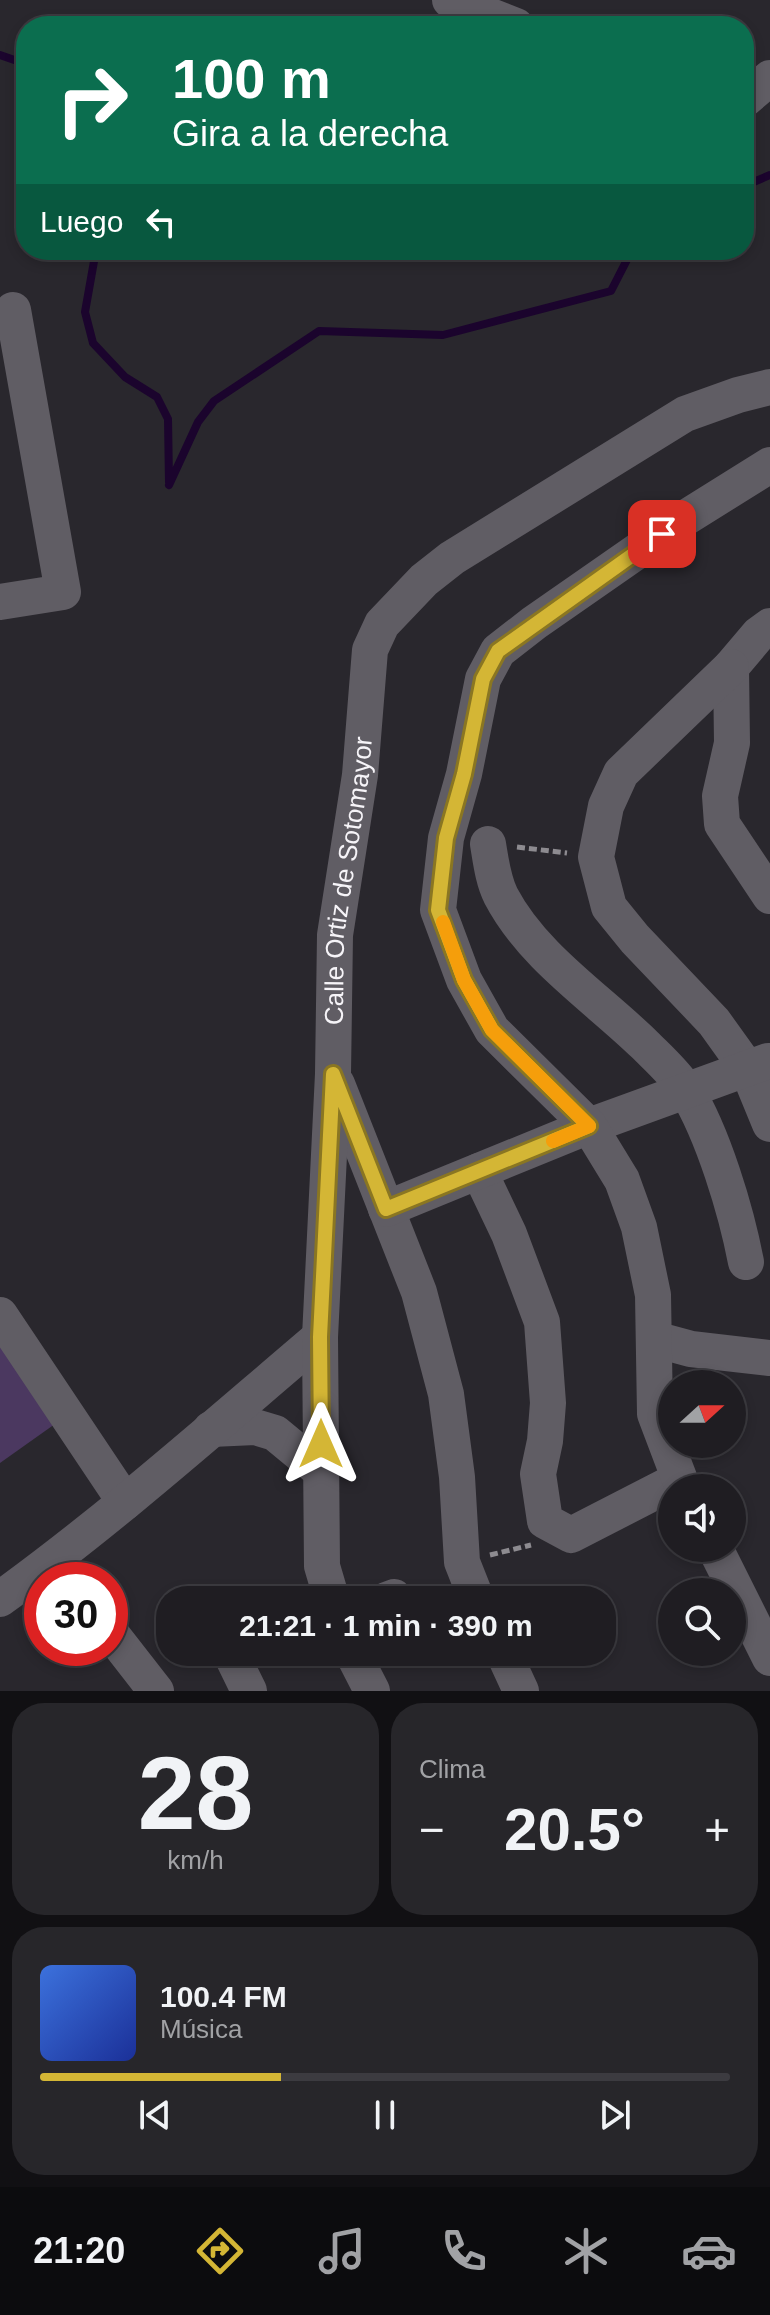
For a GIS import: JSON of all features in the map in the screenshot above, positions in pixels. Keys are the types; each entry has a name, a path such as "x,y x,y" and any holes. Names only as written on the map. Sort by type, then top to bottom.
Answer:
{"street":[{"path":"450,0 492,16"},
{"path":"754,92 770,78"},
{"path":"0,602 63,592 13,310"},
{"name":"Calle Ortiz de Sotomayor","path":"328,1586 322,1566 320,1337 333,1074 335,935 360,775 370,650 382,624 424,580 452,558 685,414 770,387"},
{"path":"676,1474 655,1414 653,1295 639,1227 622,1180 589,1126 492,1030 464,980 438,910 446,838 464,774 483,679 498,651 682,520 770,465"},
{"path":"770,626 621,773 606,806 596,857 609,907 635,939 758,1064 770,1124"},
{"path":"731,667 732,743 720,796 722,824 770,896"},
{"path":"488,844 492,872 502,897 527,933 559,967 657,1056 686,1090 711,1146 738,1223 746,1262"},
{"path":"386,1209 589,1126 758,1064"},
{"path":"333,1074 419,1292 446,1394 457,1477 462,1562 471,1586"},
{"path":"479,1171 525,1271 542,1322 548,1403 538,1474 545,1521 571,1535 658,1494"},
{"path":"0,1315 125,1502"},
{"path":"69,1562 125,1502 320,1337"},
{"path":"654,1339 691,1349 770,1358"},
{"path":"211,1429 255,1427 275,1433 321,1471"},
{"path":"722,1562 770,1658"},
{"path":"0,1599 24,1588"},
{"path":"128,1655 156,1691"},
{"path":"237,1666 249,1691"},
{"path":"359,1666 372,1691"},
{"path":"509,1666 521,1691"}],"shaded area":[{"path":"0,1330 62,1419 0,1463"}],"waterway":[{"path":"0,55 16,61"},
{"path":"754,182 770,175"},
{"path":"94,260 85,312 93,343 125,377 157,397 168,419 169,482"},
{"path":"169,485 198,422 214,401 319,331 443,335 611,291 627,260"}],"slow traffic":[{"path":"443,922 464,980 492,1030 589,1126 553,1141"}],"route":[{"path":"321,1444 320,1337 333,1074 386,1209 589,1126 492,1030 464,980 438,910 446,838 464,774 483,679 498,651 662,534"}]}
